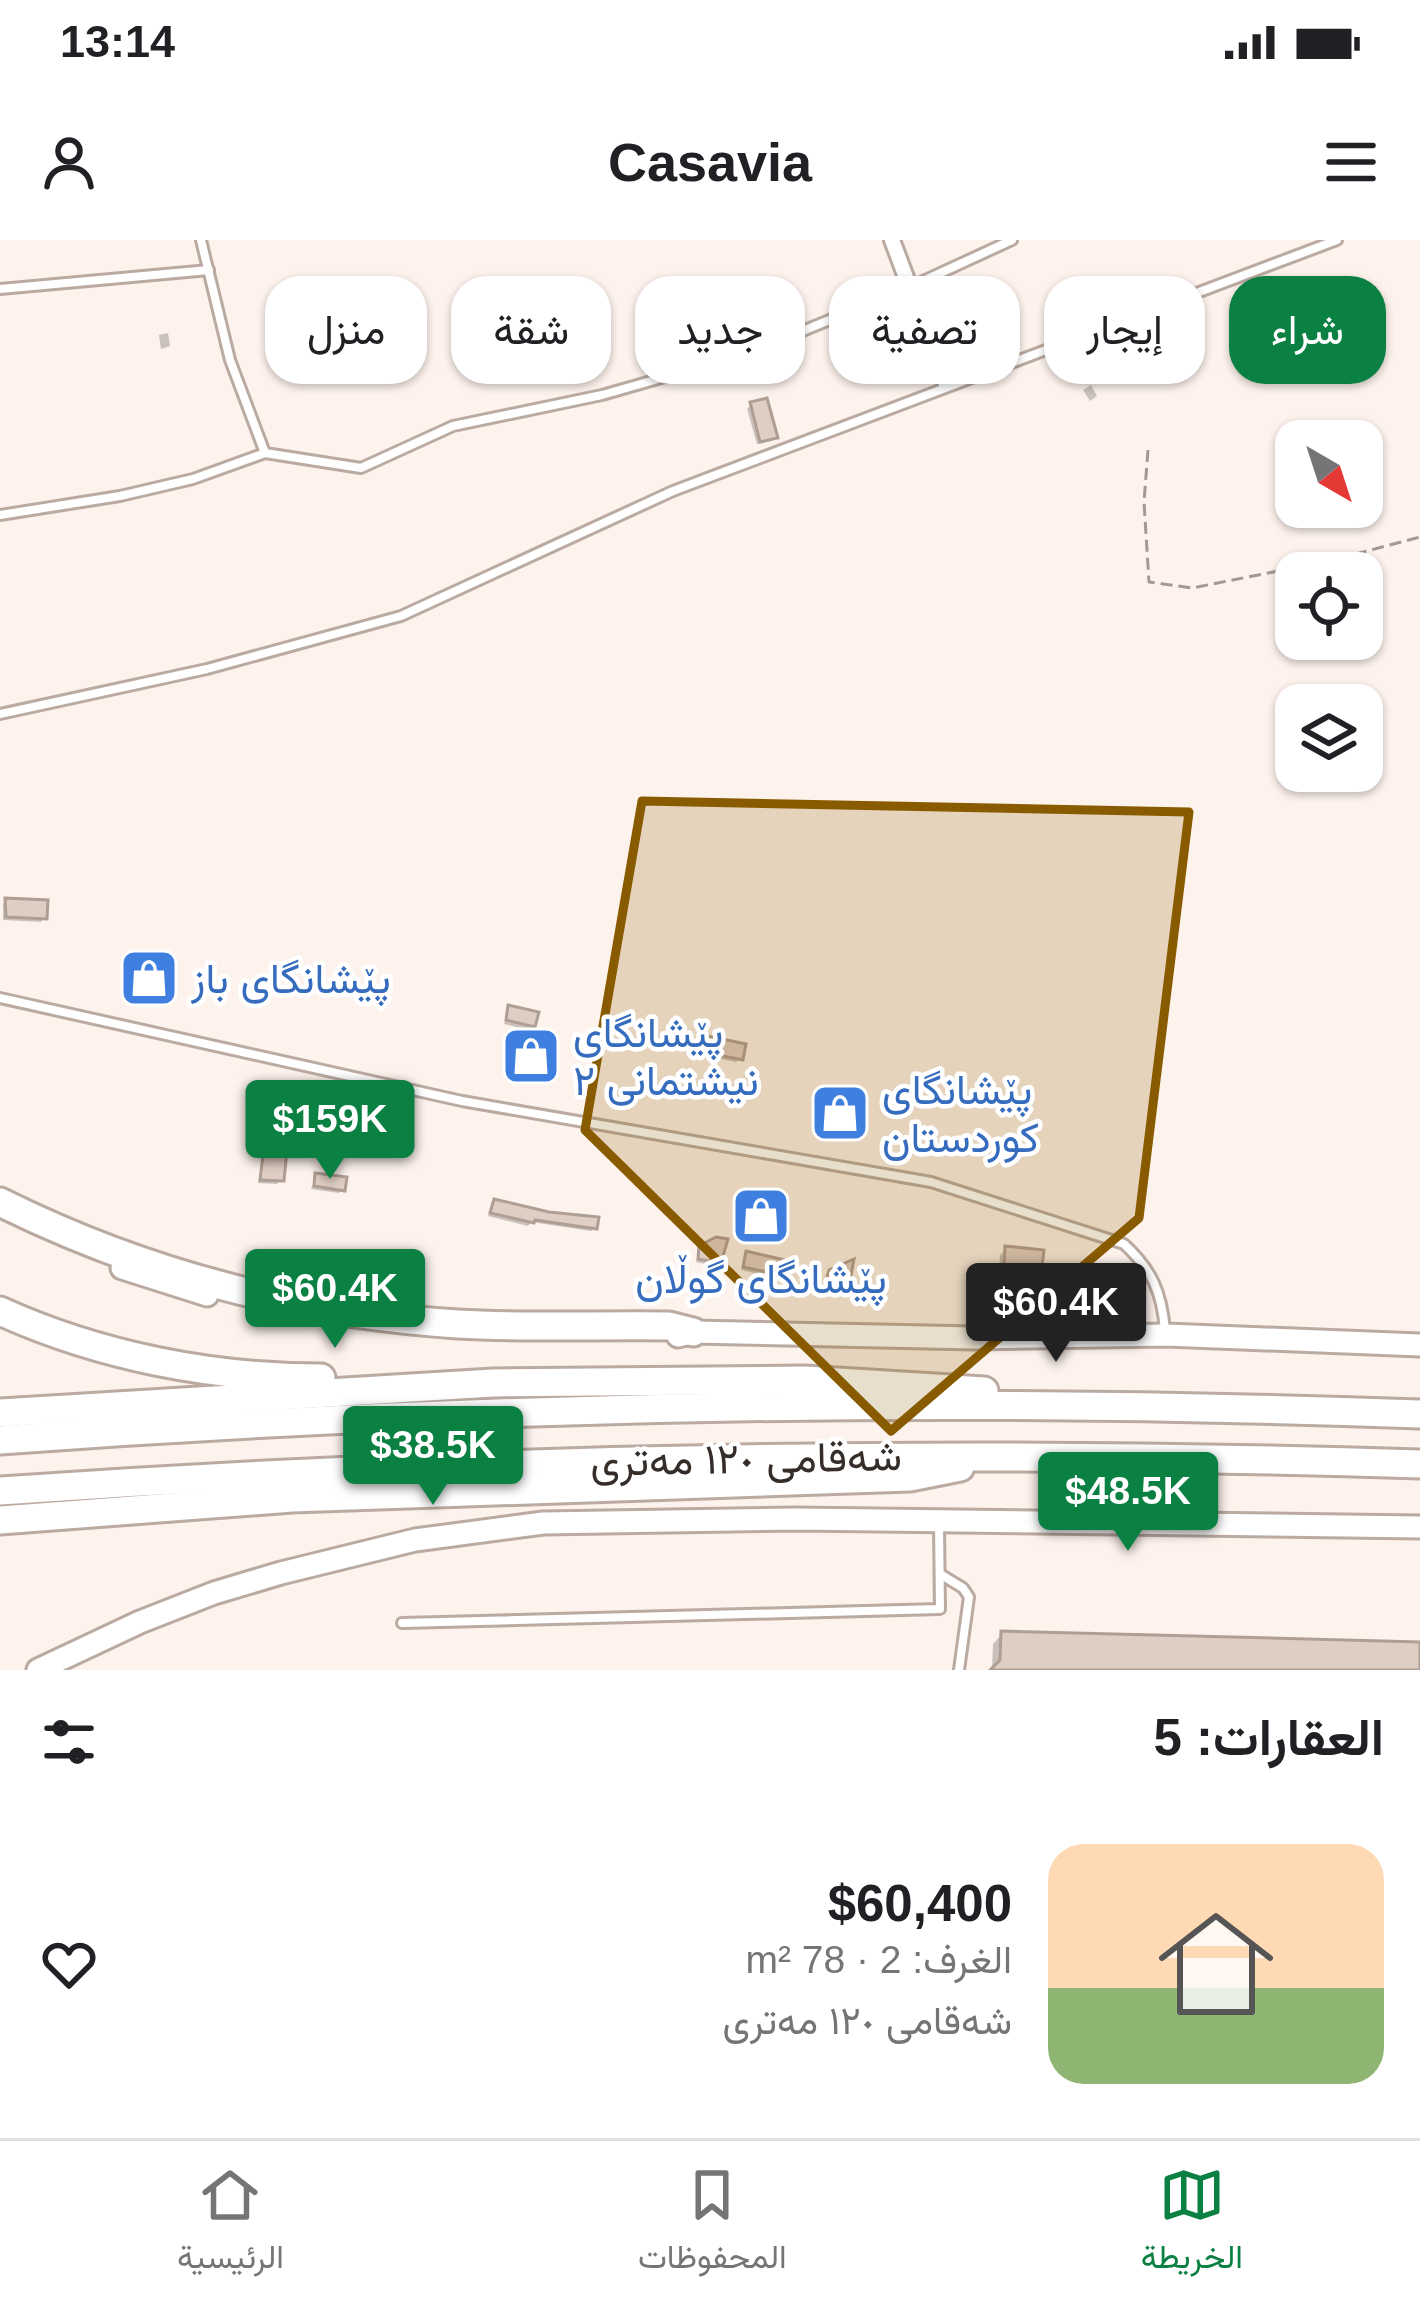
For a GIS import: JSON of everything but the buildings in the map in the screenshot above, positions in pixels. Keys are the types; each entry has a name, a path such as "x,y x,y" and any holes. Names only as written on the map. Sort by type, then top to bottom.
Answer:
{"highway":[{"path":"0,1202 88,1242 157,1266 299,1304 464,1324 669,1326 693,1332"},
{"path":"0,1311 52,1334 212,1371 494,1383 806,1381 959,1387 1052,1406"},
{"path":"0,1414 494,1383"},
{"name":"شەقامی ١٢٠ مەتری","path":"0,1440 638,1409 1052,1406 1420,1414"},
{"path":"0,1520 292,1498 910,1477 1000,1456"},
{"name":"شەقامی ١٢٠ مەتری","path":"0,1491 473,1464 1000,1456 1416,1465"}],"street":[{"path":"892,240 906,276"},
{"path":"0,1216 161,1282 286,1314 414,1334 668,1338 693,1332 974,1338 1166,1335 1420,1345"},
{"path":"38,1670 214,1593 415,1540 484,1529 603,1519 1420,1530"},
{"path":"70,1670 220,1606 421,1553 548,1536 863,1522"}],"lane":[{"path":"201,240 230,360 265,453"},
{"path":"934,276 1012,240"},
{"path":"1020,357 1337,240"},
{"path":"0,290 209,269"},
{"path":"0,515 194,479 265,453 361,468 453,426 602,395 749,353 829,320"},
{"path":"0,714 207,669 401,616 673,490 946,384"},
{"path":"0,998 462,1101 931,1182 1124,1244 1148,1266 1163,1307 1166,1335"},
{"path":"402,1622 940,1609 939,1523"},
{"path":"940,1574 969,1597 959,1670"}],"path":[{"path":"1148,450 1144,502 1148,582 1192,588 1420,537"}],"highlighted area":[{"path":"642,801 1189,812 1139,1218 891,1431 585,1130"}],"place":[{"name":"پێشانگای باز","path":"149,978"},
{"name":"پێشانگای نیشتمانی ٢","path":"531,1056"},
{"name":"پێشانگای کوردستان","path":"840,1113"},
{"name":"پێشانگای گوڵان","path":"761,1216"}]}
